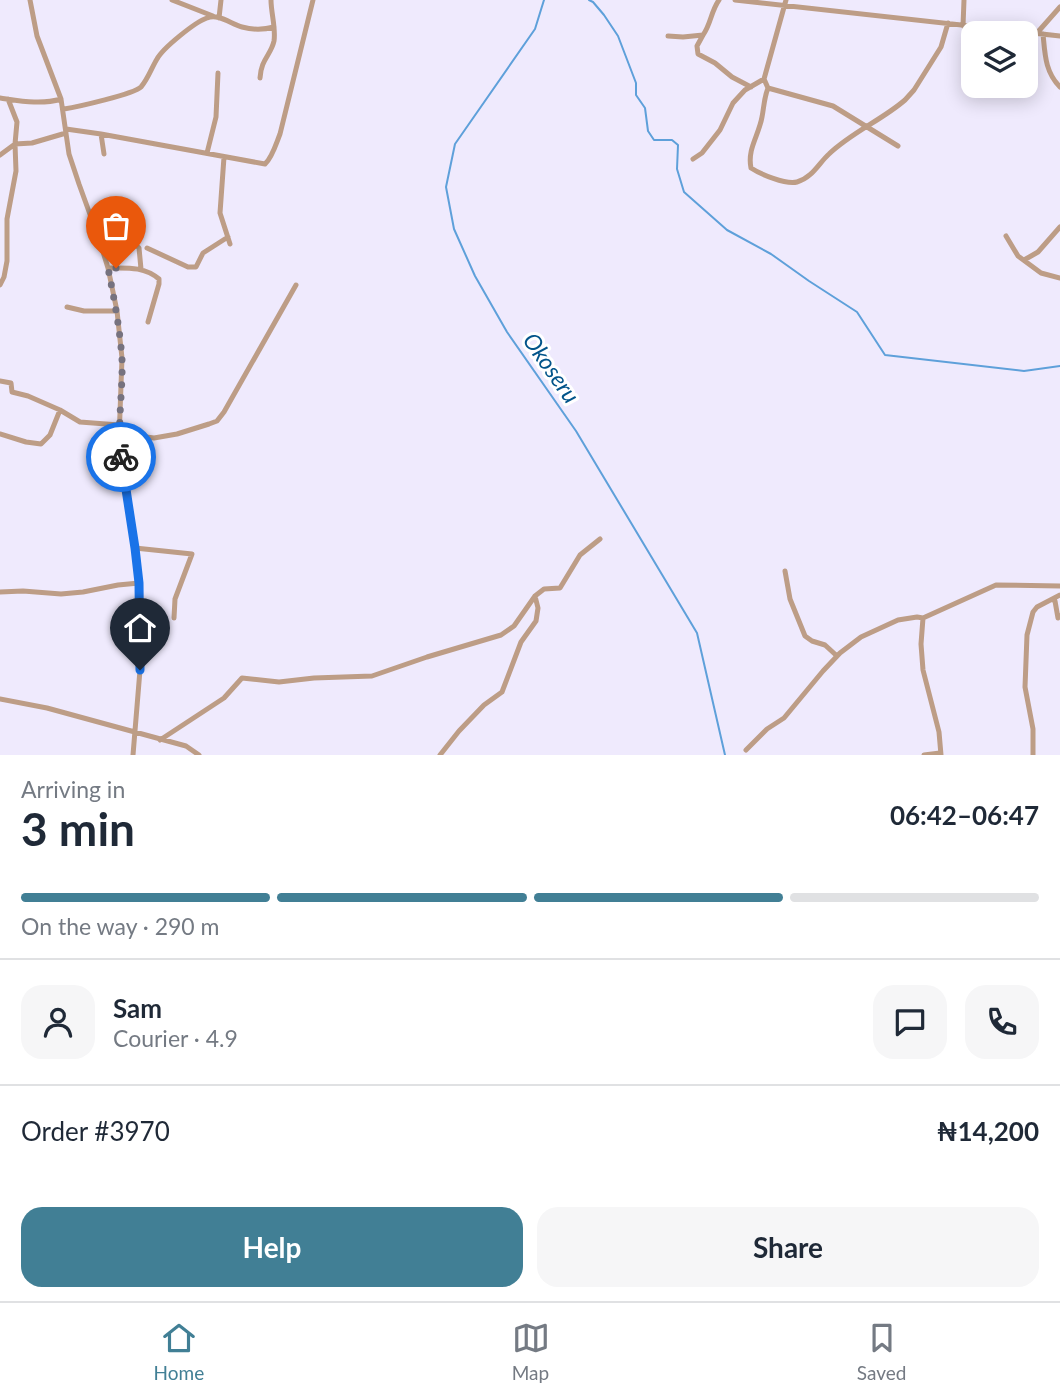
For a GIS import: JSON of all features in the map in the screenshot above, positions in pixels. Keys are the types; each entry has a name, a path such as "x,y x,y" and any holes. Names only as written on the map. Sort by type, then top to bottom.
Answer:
{"street":[{"path":"30,0 37,36 64,108 69,154 108,268 117,311 122,358 119,440 139,583 140,670 134,755"},
{"path":"172,0 244,28 264,30 274,27"},
{"path":"216,17 221,0"},
{"path":"260,78 264,59 274,42 271,0"},
{"path":"0,155 15,144 32,143 66,131 101,134 265,164 269,161 280,134 313,0"},
{"path":"719,0 698,43 698,54 732,77 751,86"},
{"path":"734,0 785,3 961,26"},
{"path":"963,21 964,0"},
{"path":"785,3 764,79 768,88 762,117 751,148 750,162 751,168 764,176 792,183 812,173 829,154 897,107 914,90 941,47 948,23"},
{"path":"1060,7 1040,34 1048,69 1060,86"},
{"path":"64,108 140,88 162,52 201,21 216,17"},
{"path":"1040,34 1060,36"},
{"path":"668,36 703,35"},
{"path":"206,153 216,117 218,73"},
{"path":"693,159 702,153 720,130 733,103 751,86 764,79"},
{"path":"768,88 833,106 898,146"},
{"path":"0,98 32,103 50,103 61,99"},
{"path":"0,285 7,261 7,219 16,171 17,122 8,99"},
{"path":"101,134 104,154"},
{"path":"147,248 193,268 203,253 229,241 220,213 224,157"},
{"path":"1024,260 1038,252 1060,227"},
{"path":"1006,236 1018,256 1041,273 1060,278"},
{"path":"100,242 137,246 141,269"},
{"path":"108,268 141,269 159,279 148,322"},
{"path":"0,381 11,383 12,392 60,410 80,422 119,425 139,436 153,438 177,434 217,421 296,285"},
{"path":"67,307 101,312 117,311"},
{"path":"0,434 41,444 50,435 60,410"},
{"path":"160,740 224,698 242,678 278,682 372,676 501,635 514,626 534,596 544,589 560,589 580,555 600,539"},
{"path":"135,548 192,554 175,599 174,618"},
{"path":"785,571 787,590 805,636 825,645 837,656"},
{"path":"0,592 61,594 139,583"},
{"path":"746,750 767,729 784,718 837,656 876,629 898,620 923,618 996,585 1060,586"},
{"path":"1033,755 1026,687 1027,635 1037,607 1060,595"},
{"path":"440,755 484,705 502,692 521,642 536,621 538,608 534,596"},
{"path":"1053,600 1058,618 1060,616"},
{"path":"923,618 923,670 939,732 940,754 924,755"},
{"path":"0,699 47,708 186,746 199,755"}],"waterway":[{"name":"Okoseru","path":"544,0 535,29 455,144 446,187 454,229 475,276 507,332 576,431 697,633 725,755"},
{"path":"589,0 604,15 618,36 636,83 636,95 645,108 648,131 654,140 672,140 678,145 677,169 684,192 727,230 771,254 857,312 885,355 1024,371 1060,366"}],"way so far":[{"path":"116,268 108,268 117,311 122,358 119,440 121,457"}],"route":[{"path":"121,457 139,583 140,670"}]}
